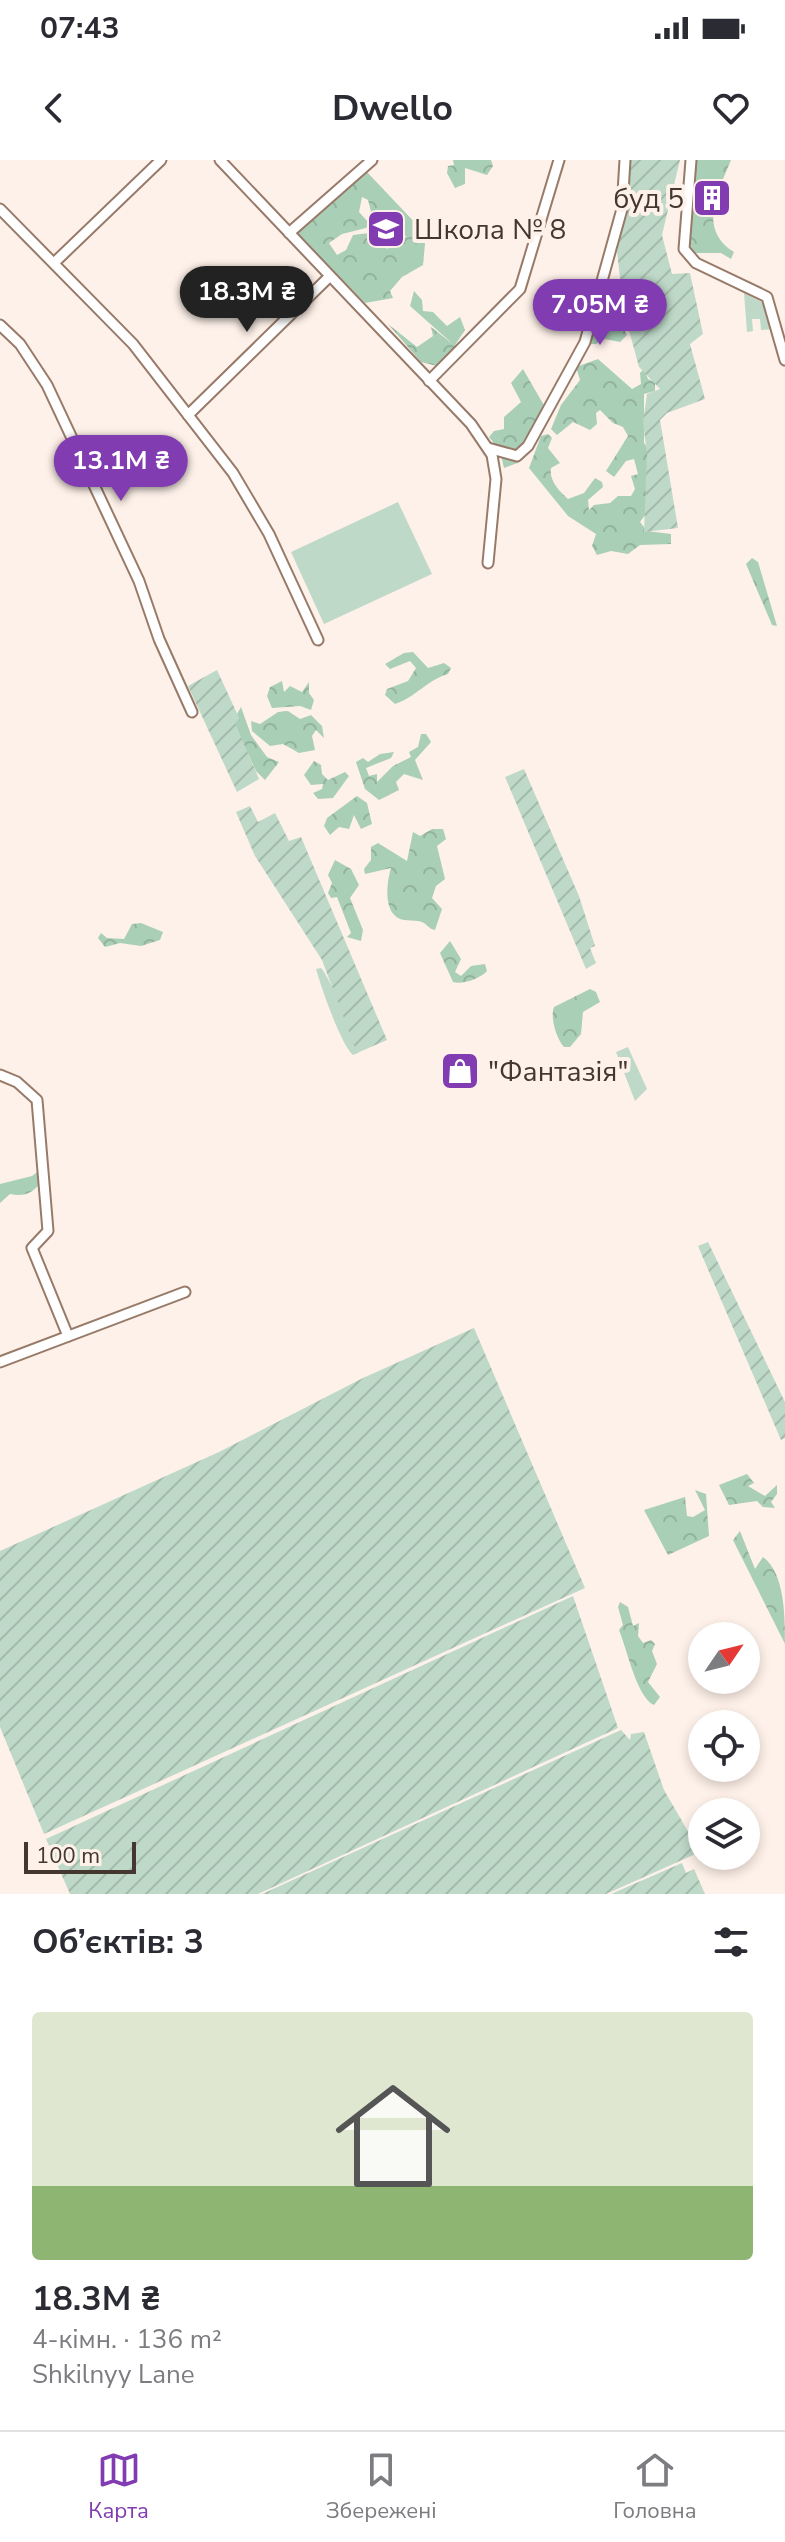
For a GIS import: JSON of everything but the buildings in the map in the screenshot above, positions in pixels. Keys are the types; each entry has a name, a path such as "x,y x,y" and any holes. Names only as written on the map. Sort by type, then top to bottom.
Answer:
{"street":[{"path":"55,262 161,160"},
{"path":"220,160 471,424 488,448 496,479 488,563"},
{"path":"289,233 372,160"},
{"path":"429,381 520,289 559,160"},
{"path":"488,448 517,456 528,446 585,342 622,209 625,160"},
{"path":"691,160 684,249 696,263 767,297 784,353"},
{"path":"0,209 133,344 233,473 261,517 318,640"},
{"path":"188,415 329,277"},
{"path":"0,325 20,344 47,385 139,581 159,639 192,712"},
{"path":"0,1075 25,1087 37,1100 48,1231 32,1248 68,1336"},
{"path":"0,1362 185,1292"}],"green space":[{"path":"453,160 491,160 493,166 487,175 465,168 465,184 455,188 447,173 448,166 454,165"},
{"path":"625,160 680,160 662,235 672,274 690,273 703,334 690,344 705,399 667,413 660,420 678,528 644,532 647,455 643,422 647,394 660,389 639,367 624,312 617,252 625,193"},
{"path":"694,160 731,160 716,197 713,221 723,243 734,252 731,259 721,253 694,253 688,241"},
{"path":"366,171 420,228 425,244 423,265 402,277 390,291 393,298 365,303 296,232","holes":["362,197 368,200 375,227 391,229 396,237 407,236 387,249 377,232 353,235 346,250 337,255 329,243 342,234 366,228 369,223 359,212"]},
{"path":"414,291 422,300 423,311 433,312 447,326 460,317 465,330 455,345 457,347 437,366 421,362 388,324 417,347 433,336 431,327 454,345 410,306"},
{"path":"744,293 765,304 773,329 761,330 760,319 752,319 753,331 747,332"},
{"path":"598,317 615,321 627,335 620,342 605,339 596,344 586,344"},
{"path":"598,359 632,389 641,384 640,373 644,369 648,379 655,382 655,391 644,394 644,443 654,457 650,508 640,522 647,531 671,534 671,544 640,545 628,554 611,551 597,555 592,546 596,534 568,516 529,468 541,436 548,434 552,438 548,448 560,463 551,468 553,481 568,499 584,493 595,478 602,482 603,487 588,500 589,510 594,505 610,503 618,496 631,496 635,489 631,476 638,474 634,459 626,461 614,477 606,471 628,436 623,427 613,423 600,410 596,413 597,424 590,430 573,422 557,435 551,429 561,405 580,380 576,367"},
{"path":"523,369 545,407 524,447 520,462 504,468 500,451 489,437 494,431 504,429 504,417 521,402 511,383"},
{"path":"398,502 432,574 324,624 291,552"},
{"path":"752,558 758,562 777,626 772,625 746,564"},
{"path":"413,652 428,668 444,663 451,668 448,674 395,704 385,695 387,689 408,681 416,668 410,661 390,669 385,664 404,653"},
{"path":"217,670 240,720 235,723 259,779 237,792 188,686"},
{"path":"282,681 284,692 290,686 302,692 309,682 309,693 314,700 311,710 300,706 272,708 267,696 270,687"},
{"path":"241,707 251,735 267,757 279,762 265,780 256,771 233,721"},
{"path":"288,711 300,719 311,715 322,726 324,738 316,730 312,736 315,750 299,753 283,744 270,746 252,731 251,721 260,724 278,712"},
{"path":"421,734 426,734 431,742 415,760 423,780 404,774 396,782 399,790 379,800 365,789 356,762 363,758 368,762 380,754 394,752 391,758 366,768 369,776 377,774 377,782 393,766 411,757 409,752 418,747"},
{"path":"314,761 321,765 322,774 328,780 345,772 349,776 333,798 318,799 313,793 322,789 323,784 311,785 304,775"},
{"path":"524,769 579,896 595,946 590,948 596,963 586,969 505,777"},
{"path":"357,796 367,803 372,824 361,829 354,815 349,829 339,827 330,835 324,826 327,818"},
{"path":"250,806 258,822 275,813 289,841 301,837 387,1040 357,1053 322,960 255,856 236,812"},
{"path":"432,829 443,829 446,839 437,846 445,879 436,886 432,898 442,909 435,930 424,923 401,919 393,914 387,894 391,868 365,874 364,869 371,860 371,847 378,843 407,861 413,832 420,836"},
{"path":"335,860 351,869 359,885 350,898 363,930 361,941 347,937 351,933 337,897 331,898 328,893 332,883 328,875"},
{"path":"141,923 163,932 160,940 141,946 120,943 105,947 98,938 101,933 107,938 124,939 132,924"},
{"path":"450,941 461,959 455,972 461,976 471,966 485,964 487,971 471,981 453,982 440,953"},
{"path":"321,968 342,1009 358,1053 353,1055 337,1028 316,969"},
{"path":"590,989 596,992 600,1002 583,1012 581,1034 570,1047 564,1047 554,1027 554,1007"},
{"path":"628,1047 647,1089 635,1101 616,1052"},
{"path":"40,1170 48,1171 33,1190 10,1194 0,1203 0,1184 32,1176"},
{"path":"708,1242 785,1402 785,1438 781,1440 698,1246"},
{"path":"474,1328 585,1588 44,1834 0,1727 0,1551 219,1452 363,1378"},
{"path":"747,1474 754,1483 748,1486 765,1496 777,1485 777,1494 771,1502 775,1508 763,1507 757,1501 729,1505 719,1485"},
{"path":"695,1490 706,1494 709,1536 668,1555 644,1510 685,1497 687,1516 693,1517 705,1510"},
{"path":"740,1531 755,1569 763,1557 780,1584 785,1644 733,1540"},
{"path":"573,1596 618,1728 258,1894 70,1894 46,1839"},
{"path":"620,1602 628,1607 633,1626 639,1623 638,1636 643,1643 651,1640 655,1644 652,1651 657,1664 648,1682 660,1697 654,1705 642,1693 619,1630 623,1625 618,1607"},
{"path":"621,1730 630,1740 631,1734 644,1732 664,1790 688,1831 688,1857 606,1894 262,1894"},
{"path":"682,1863 686,1873 694,1870 705,1894 611,1894"}],"place":[{"name":"буд 5","path":"712,198"},
{"name":"Школа № 8","path":"386,229"},
{"name":"\"Фантазія\"","path":"460,1071"}]}
